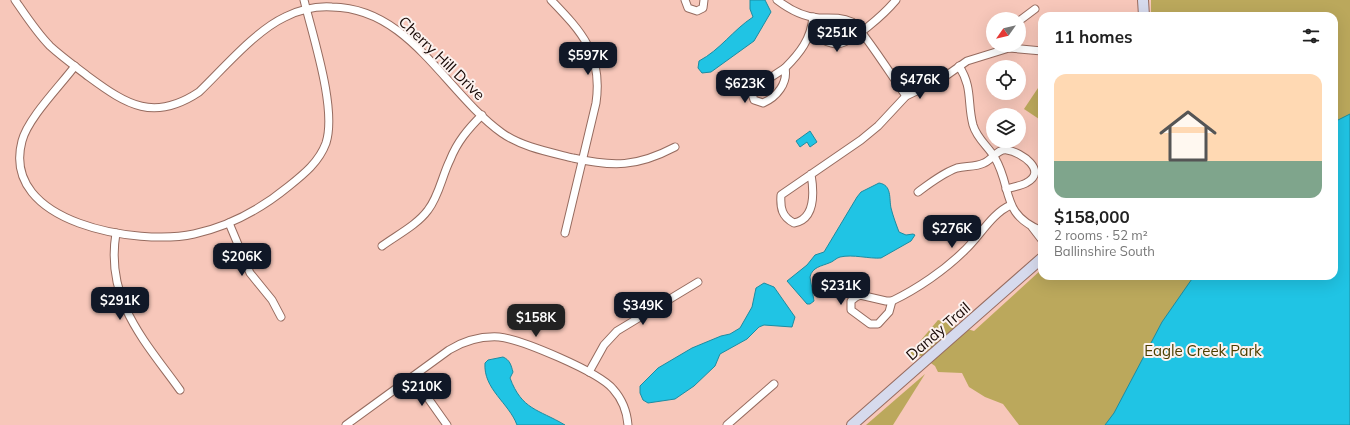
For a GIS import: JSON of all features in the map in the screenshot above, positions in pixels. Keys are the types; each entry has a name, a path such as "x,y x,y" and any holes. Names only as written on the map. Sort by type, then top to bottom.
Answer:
{"street":[{"name":"Cherry Hill Drive","path":"15,0 38,33 51,47 116,97 125,102 140,106 154,108 176,105 199,92 255,37 270,25 286,16 306,9 325,6 354,9 372,14 392,25 409,39 482,115 502,133 522,144 600,164 626,164 655,158 674,147"},
{"path":"75,66 26,129 20,150 20,168 28,189 43,205 84,224 116,233 145,237 178,236 207,230 229,223 265,205 304,174 316,161 326,142 330,113 304,0"},
{"path":"551,0 580,31 589,46 595,63 598,81 597,97 565,233"},
{"path":"685,0 688,8 697,11 703,8 704,0"},
{"path":"777,0 791,10 812,17 844,19 854,23 906,96"},
{"path":"810,34 831,43 845,42 882,15 896,0"},
{"path":"1139,0 1143,12"},
{"path":"1143,0 1144,12"},
{"path":"1144,12 1146,0"},
{"path":"1026,15 1035,9"},
{"path":"785,68 786,77 779,91 766,102 758,102 754,100 752,94 755,88 785,68 806,44 810,34 812,17"},
{"path":"1026,49 1038,51"},
{"path":"811,174 814,188 809,213 803,219 794,223 787,219 783,214 780,202 781,195 811,174 870,133 906,96 940,80 959,66 974,58 993,52"},
{"path":"959,66 968,81 974,127 983,144 994,156 1001,170 1011,205 1019,218 1038,229"},
{"path":"382,246 417,221 428,211 437,195 455,148 482,115"},
{"path":"918,192 950,171 963,167 983,164 1001,151 1008,150 1030,161 1034,166 1033,176 1028,182 1006,189"},
{"path":"892,301 860,295 853,299 850,307 867,323 875,325 881,322 886,316 892,301 918,286 958,256 999,212 1011,205"},
{"path":"229,223 247,266 257,282 272,300 281,317"},
{"path":"1032,227 1038,235"},
{"path":"116,233 113,255 115,277 123,304 136,330 180,390"},
{"name":"Dandy Trail","path":"852,425 1038,262"},
{"path":"589,372 604,345 617,331 698,282"},
{"path":"346,425 455,347 472,340 494,337 509,339 526,344 589,372 607,383 617,394 624,407 628,425"},
{"path":"413,377 447,425"},
{"path":"727,425 774,384"}],"green space":[{"name":"Eagle Creek Park","path":"1151,0 1350,0 1350,425 1019,425 1003,404 985,397 969,387 962,373 938,372 935,366 921,356 912,356 910,353 938,320 974,331 1038,273 1038,280 1338,280 1338,12 1151,12"},
{"path":"1038,88 1038,118 1025,108"},
{"path":"925,374 893,425 866,425"}],"water":[{"path":"750,0 765,0 771,12 754,41 711,72 702,73 698,68 699,61 753,17 750,9"},
{"path":"1350,114 1350,425 1105,425 1114,413 1162,322 1191,280 1338,280 1338,120"},
{"path":"810,131 817,142 810,147 807,142 800,147 796,141"},
{"path":"879,183 886,186 888,189 891,208 899,232 906,235 915,235 911,241 881,258 845,256 837,258 815,269 810,277 814,301 807,304 787,281 807,265 815,255 824,252 857,197 861,192"},
{"path":"764,283 774,287 795,317 792,327 764,325 759,327 747,339 720,354 715,366 694,386 675,399 648,403 643,400 640,393 640,386 658,368 692,348 721,336 730,334 740,328 752,307 756,288"},
{"path":"503,357 509,361 511,365 513,372 510,378 520,397 532,408 565,425 517,425 492,388 485,372 485,363 488,360"}]}
